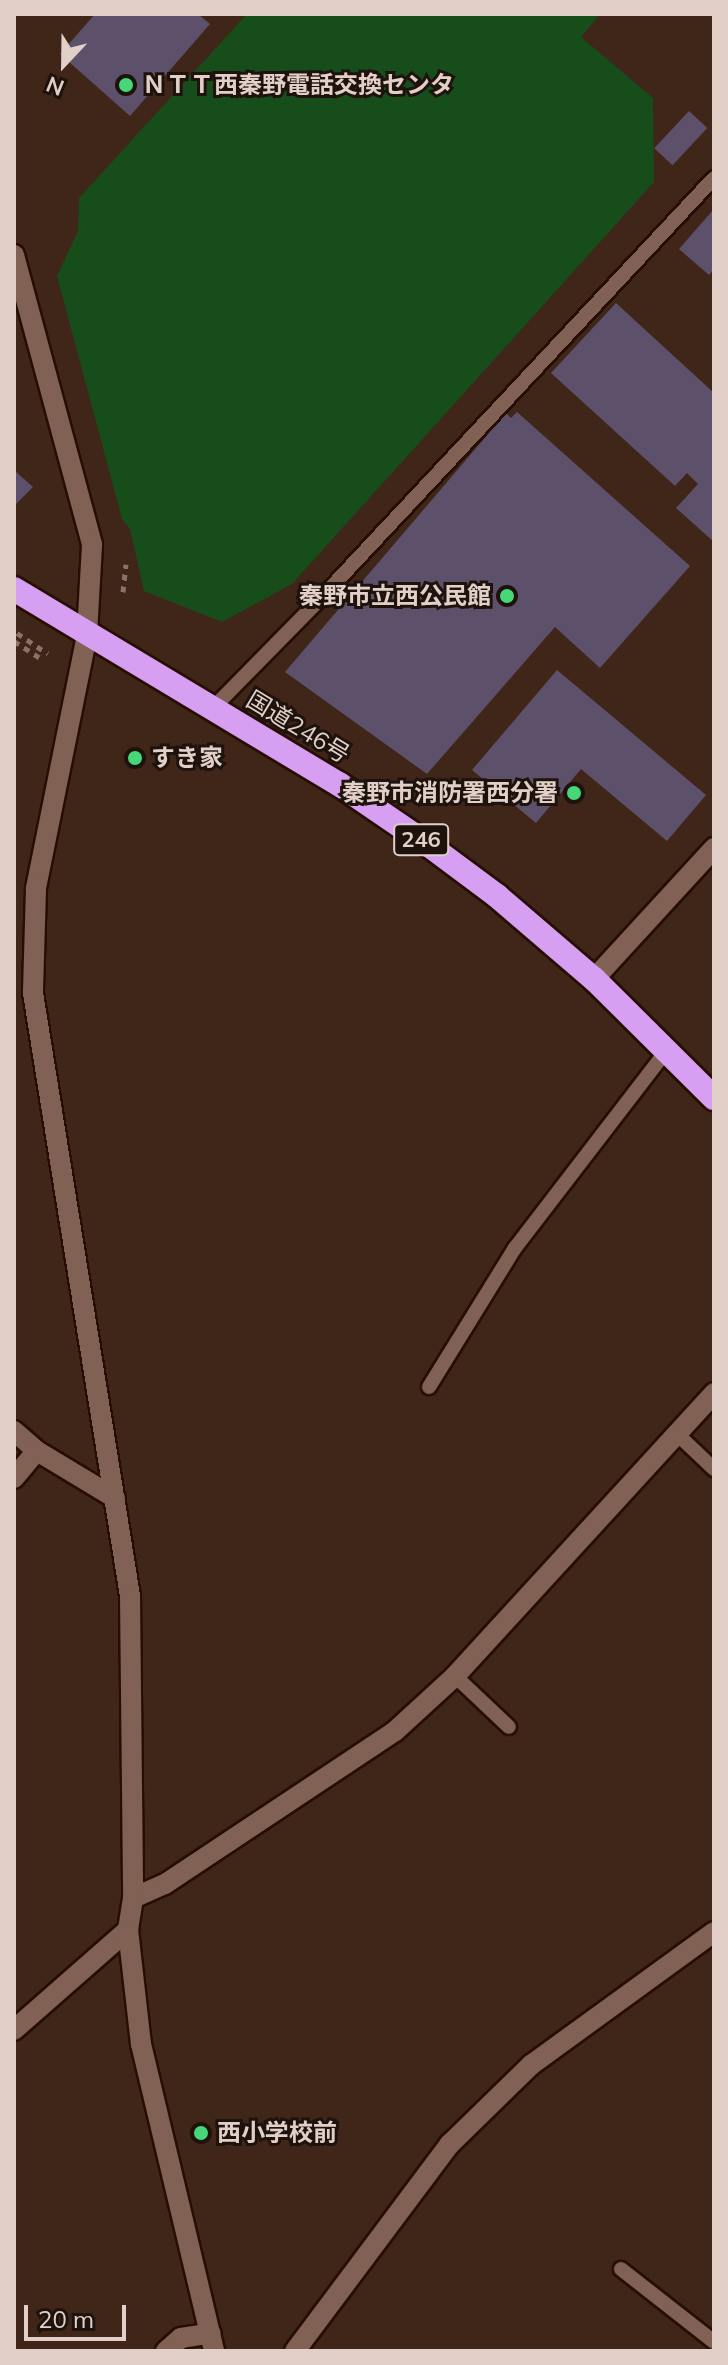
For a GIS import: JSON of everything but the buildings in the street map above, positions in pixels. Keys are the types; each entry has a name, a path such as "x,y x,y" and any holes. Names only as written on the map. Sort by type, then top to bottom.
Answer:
{"highway":[{"name":"国道246号","path":"14,589 339,784 430,846 497,896 594,979 714,1098"}],"street":[{"path":"14,255 92,545 87,635 36,889 33,993 130,1596 133,1898 128,1930 141,2044 212,2342 181,2338 166,2351"},
{"path":"594,979 714,848"},
{"path":"133,1898 165,1884 395,1731 455,1676 714,1393"},
{"path":"14,1431 37,1451 115,1498"},
{"path":"14,1478 37,1451"},
{"path":"14,2030 128,1930"},
{"path":"295,2351 450,2144 531,2065 714,1932"}],"lane":[{"path":"212,709 321,598 714,178"},
{"path":"429,1387 515,1248 666,1051"},
{"path":"677,1434 714,1469"},
{"path":"455,1676 509,1727"},
{"path":"621,2269 714,2342"}],"path":[{"path":"123,592 126,564"},
{"path":"17,633 48,654"},
{"path":"14,641 39,657"}],"green space":[{"path":"247,14 594,14 598,17 581,37 653,98 654,182 292,584 222,622 144,591 130,529 122,519 57,276 78,231 79,198"}],"place":[{"name":"ＮＴＴ西秦野電話交換センタ","path":"126,85"},
{"name":"秦野市立西公民館","path":"507,596"},
{"name":"すき家","path":"135,758"},
{"name":"秦野市消防署西分署","path":"574,793"},
{"name":"西小学校前","path":"201,2133"}]}
